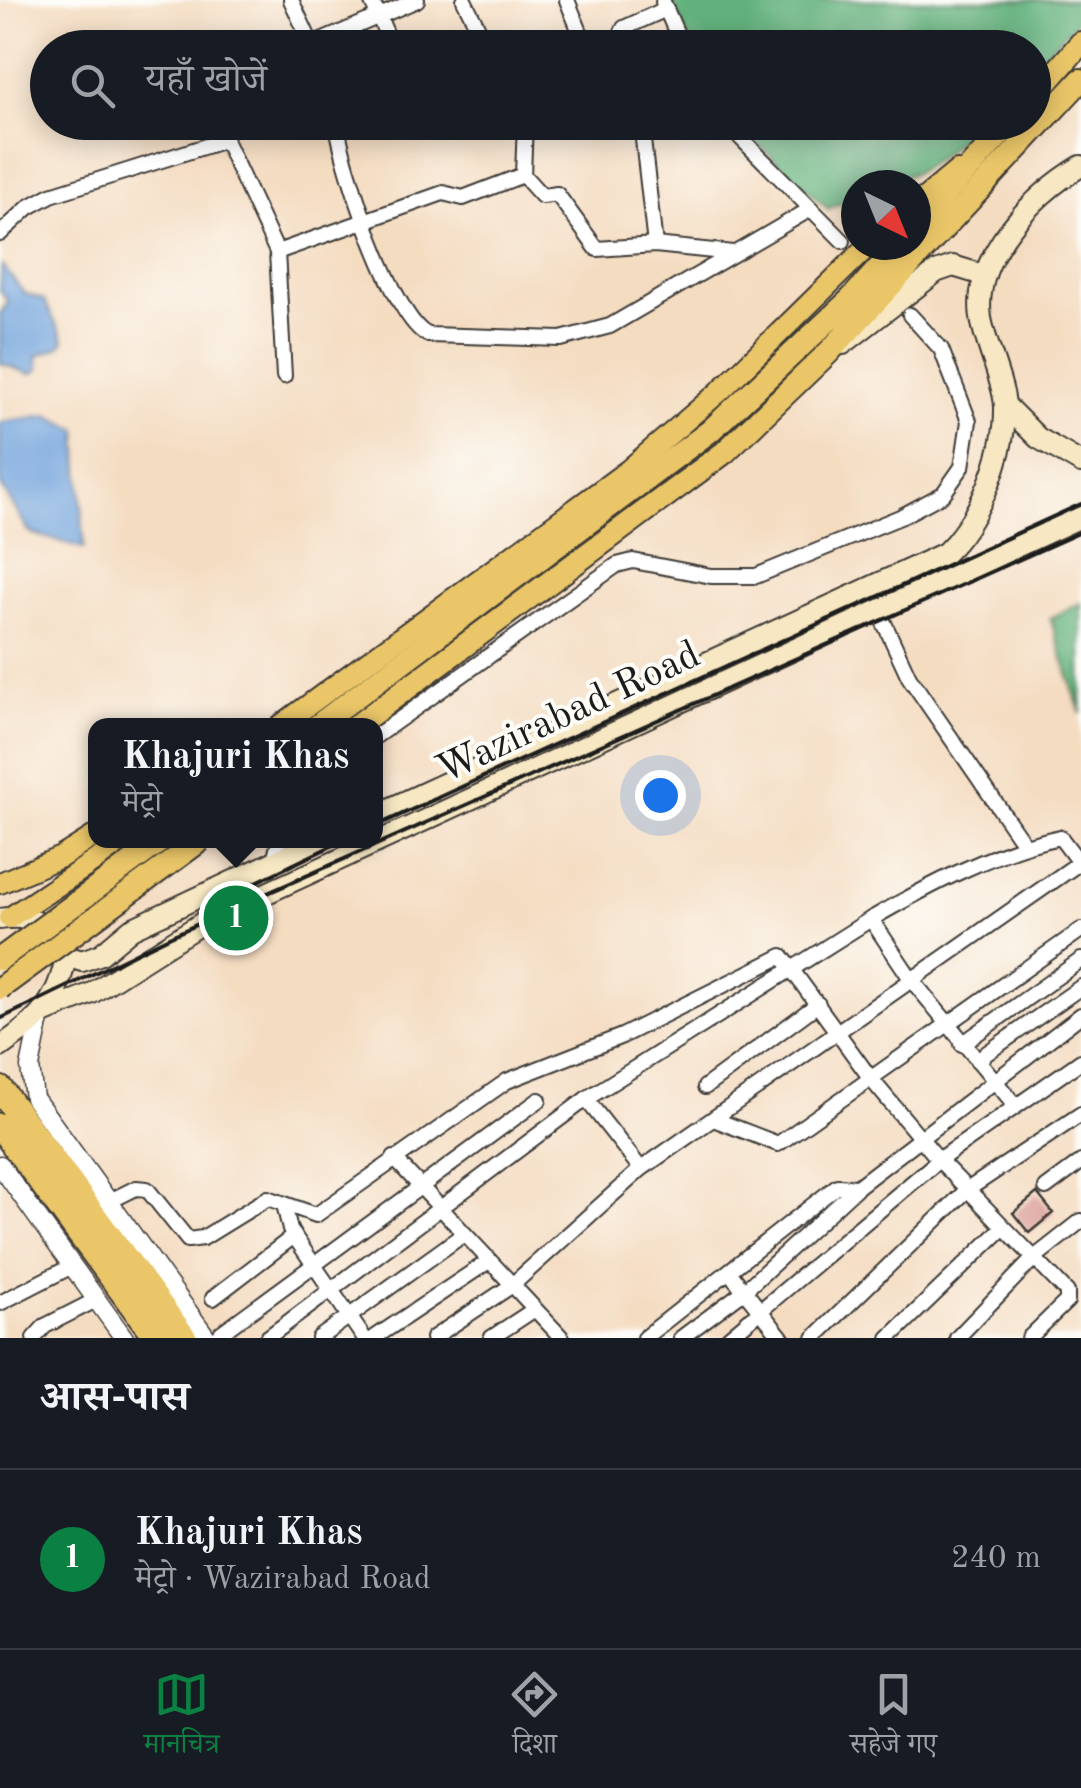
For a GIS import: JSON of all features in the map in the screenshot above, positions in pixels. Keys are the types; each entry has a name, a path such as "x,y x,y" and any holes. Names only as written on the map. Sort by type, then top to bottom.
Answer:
{"highway":[{"path":"1051,77 1081,43"},
{"path":"1051,112 1081,80"},
{"path":"931,210 995,140"},
{"path":"367,718 725,452 828,352 1025,140"},
{"path":"328,718 710,431 852,298 886,260"},
{"path":"0,959 151,848"},
{"path":"0,988 190,848"},
{"path":"0,1089 184,1338"},
{"path":"0,1126 156,1338"}],"main road":[{"path":"931,192 992,140"},
{"path":"828,352 864,331 936,272 952,266 984,275 1027,212 1052,184 1081,166"},
{"path":"291,718 627,471 718,392 853,260"},
{"name":"Wazirabad Road","path":"383,812 944,553 980,506 992,473 1006,405 981,318 984,275"},
{"path":"1006,405 1038,438 1081,463"},
{"name":"Wazirabad Road","path":"383,839 1081,517"},
{"path":"0,883 23,876 88,839"},
{"path":"4,918 113,848"},
{"path":"4,918 45,926 66,956 82,961 101,954 130,928 303,848"},
{"name":"Wazirabad Road","path":"41,1014 92,992 202,922 364,848"},
{"path":"0,1047 41,1014 61,988 66,956"}],"street":[{"path":"290,0 302,30"},
{"path":"371,0 385,30"},
{"path":"355,30 418,0"},
{"path":"464,0 479,30"},
{"path":"566,0 579,30"},
{"path":"623,30 664,4 675,30"},
{"path":"0,234 28,207 51,195 225,140 277,252 284,376"},
{"path":"342,140 362,222 412,323 429,335 561,339 591,332 628,318 809,210"},
{"path":"525,140 524,175 542,196 557,194 597,249 655,244 734,253"},
{"path":"643,140 655,244"},
{"path":"742,140 841,238"},
{"path":"277,252 444,193 463,198 524,175"},
{"path":"383,731 617,565 633,561 711,576 756,576 900,517 942,494 962,467 970,421 941,349 910,315"},
{"path":"880,612 909,677 1024,844"},
{"path":"267,1338 443,1211 586,1099 871,920 1024,844 1060,837 1080,864 641,1169 511,1286 433,1338"},
{"path":"273,862 277,848"},
{"path":"871,920 911,980 1014,1104"},
{"path":"716,1120 778,1144 1081,930"},
{"path":"114,1199 136,1188 152,1192 188,1240 203,1238 268,1198 316,1215 491,1090 534,1068 622,1036 780,956 871,1079 938,1160 1069,1296 1029,1338"},
{"path":"962,1044 1081,960"},
{"path":"977,1060 1081,988"},
{"path":"705,1086 818,1004"},
{"path":"41,1014 30,1067 34,1098 214,1335 539,1100"},
{"path":"682,1338 744,1291 856,1186 1081,1015"},
{"path":"728,1338 938,1160 1081,1061"},
{"path":"586,1099 641,1169"},
{"path":"814,1338 967,1190 1081,1114"},
{"path":"394,1158 556,1336"},
{"path":"1046,1188 1081,1162"},
{"path":"0,1165 120,1337"},
{"path":"644,1338 837,1186 856,1186"},
{"path":"284,1204 294,1236 364,1338"},
{"path":"957,1338 1034,1258 1081,1221"},
{"path":"889,1338 1003,1228"},
{"path":"319,1338 464,1234"},
{"path":"213,1298 294,1236"},
{"path":"374,1338 489,1260"},
{"path":"0,1302 72,1266"},
{"path":"730,1273 782,1338"},
{"path":"34,1338 45,1326 96,1300"},
{"path":"491,1338 534,1309"}],"green space":[{"path":"672,0 1081,0 1081,17 1051,48 1051,30 684,30"},
{"path":"753,140 958,140 919,170 841,170 841,203 828,209"},
{"path":"1081,603 1081,714 1050,618"}],"water":[{"path":"2,265 24,293 44,300 64,340 60,347 37,356 39,370 31,374 0,363 0,314 8,302 0,290"},
{"path":"48,415 78,430 84,548 30,533 0,484 0,422"}],"building":[{"path":"1037,1193 1053,1213 1029,1233 1013,1213"}],"railway":[{"path":"383,823 1081,504"},
{"path":"383,842 1081,532"},
{"path":"200,909 327,848"},
{"path":"0,1019 171,936 369,848"}],"place":[{"name":"Khajuri Khas","path":"236,918"}]}
